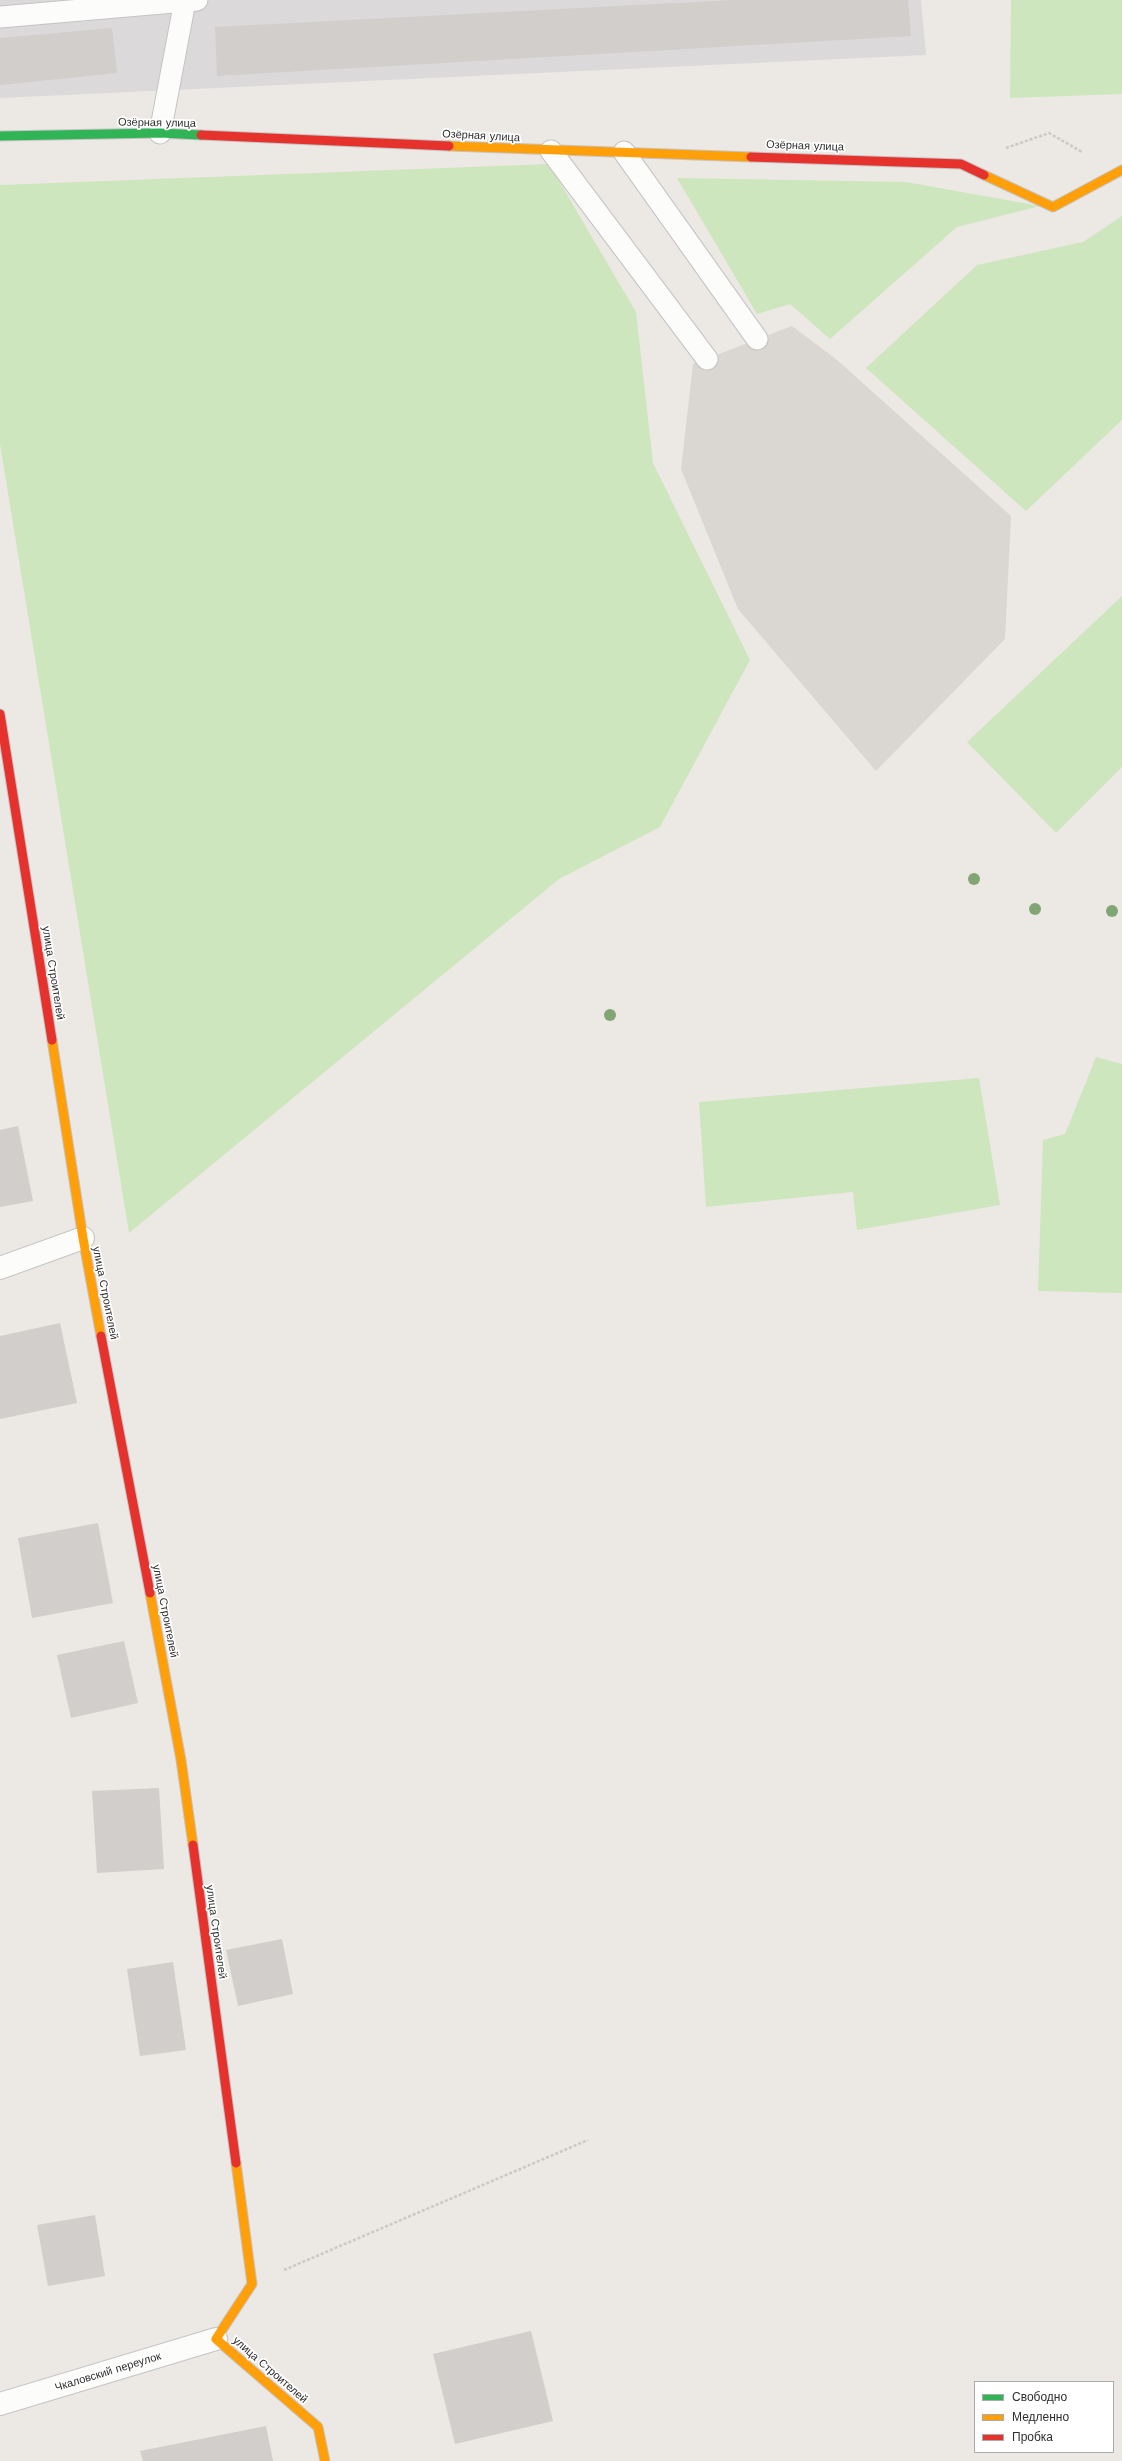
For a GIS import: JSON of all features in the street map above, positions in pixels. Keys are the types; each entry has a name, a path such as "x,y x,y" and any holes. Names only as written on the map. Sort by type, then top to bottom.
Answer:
{"street":[{"name":"Озёрная улица","path":"0,136 160,133 551,152 624,152 961,164"},
{"path":"961,164 1053,207 1119,172"},
{"name":"улица Строителей","path":"0,714 83,1238 181,1760 252,2284 216,2339 318,2427 325,2461"},
{"path":"0,1268 83,1238"},
{"name":"Чкаловский переулок","path":"0,2404 216,2339"}],"lane":[{"path":"0,17 191,0 160,133"},
{"path":"551,152 707,358"},
{"path":"624,152 757,340"}],"path":[{"path":"961,164 1049,133 1119,172"},
{"path":"252,2284 588,2140"}],"shaded area":[{"path":"0,0 921,0 926,55 0,98"},
{"path":"792,326 836,359 1011,516 1005,639 876,771 738,609 681,469 693,364"}],"green space":[{"path":"1011,0 1122,0 1122,94 1010,98"},
{"path":"549,164 636,312 653,463 750,660 660,827 559,879 129,1233 0,444 0,185"},
{"path":"677,178 906,182 1040,206 957,227 830,339 790,304 757,314"},
{"path":"1122,216 1122,420 1026,511 866,368 977,265 1083,242"},
{"path":"1122,596 1122,767 1056,833 967,742"},
{"path":"1096,1057 1122,1064 1122,1293 1038,1291 1043,1140 1065,1134"},
{"path":"979,1078 1000,1205 857,1230 853,1192 706,1207 699,1102"}],"building":[{"path":"733,0 908,0 911,36 217,76 215,27"},
{"path":"112,28 117,73 0,85 0,38"},
{"path":"18,1126 33,1201 0,1207 0,1130"},
{"path":"60,1323 77,1403 0,1419 0,1336"},
{"path":"98,1523 113,1603 32,1618 18,1538"},
{"path":"124,1641 138,1703 71,1718 57,1655"},
{"path":"159,1788 164,1869 97,1873 92,1791"},
{"path":"282,1939 293,1994 238,2006 226,1950"},
{"path":"173,1962 186,2050 140,2056 127,1969"},
{"path":"95,2215 105,2276 48,2286 37,2225"},
{"path":"531,2331 553,2421 455,2444 433,2354"},
{"path":"266,2426 273,2461 143,2461 140,2451"}],"traffic: fast":[{"path":"0,136 160,133 201,135"}],"traffic: slow":[{"path":"449,146 751,157"},
{"path":"984,175 1053,207 1122,170"},
{"path":"52,1040 83,1238 101,1336"},
{"path":"150,1593 181,1760 193,1845"},
{"path":"236,2163 252,2284 216,2339 318,2427 325,2461"}],"traffic: jam":[{"path":"201,135 449,146"},
{"path":"751,157 961,164 984,175"},
{"path":"0,714 52,1040"},
{"path":"101,1336 150,1593"},
{"path":"193,1845 236,2163"}]}
